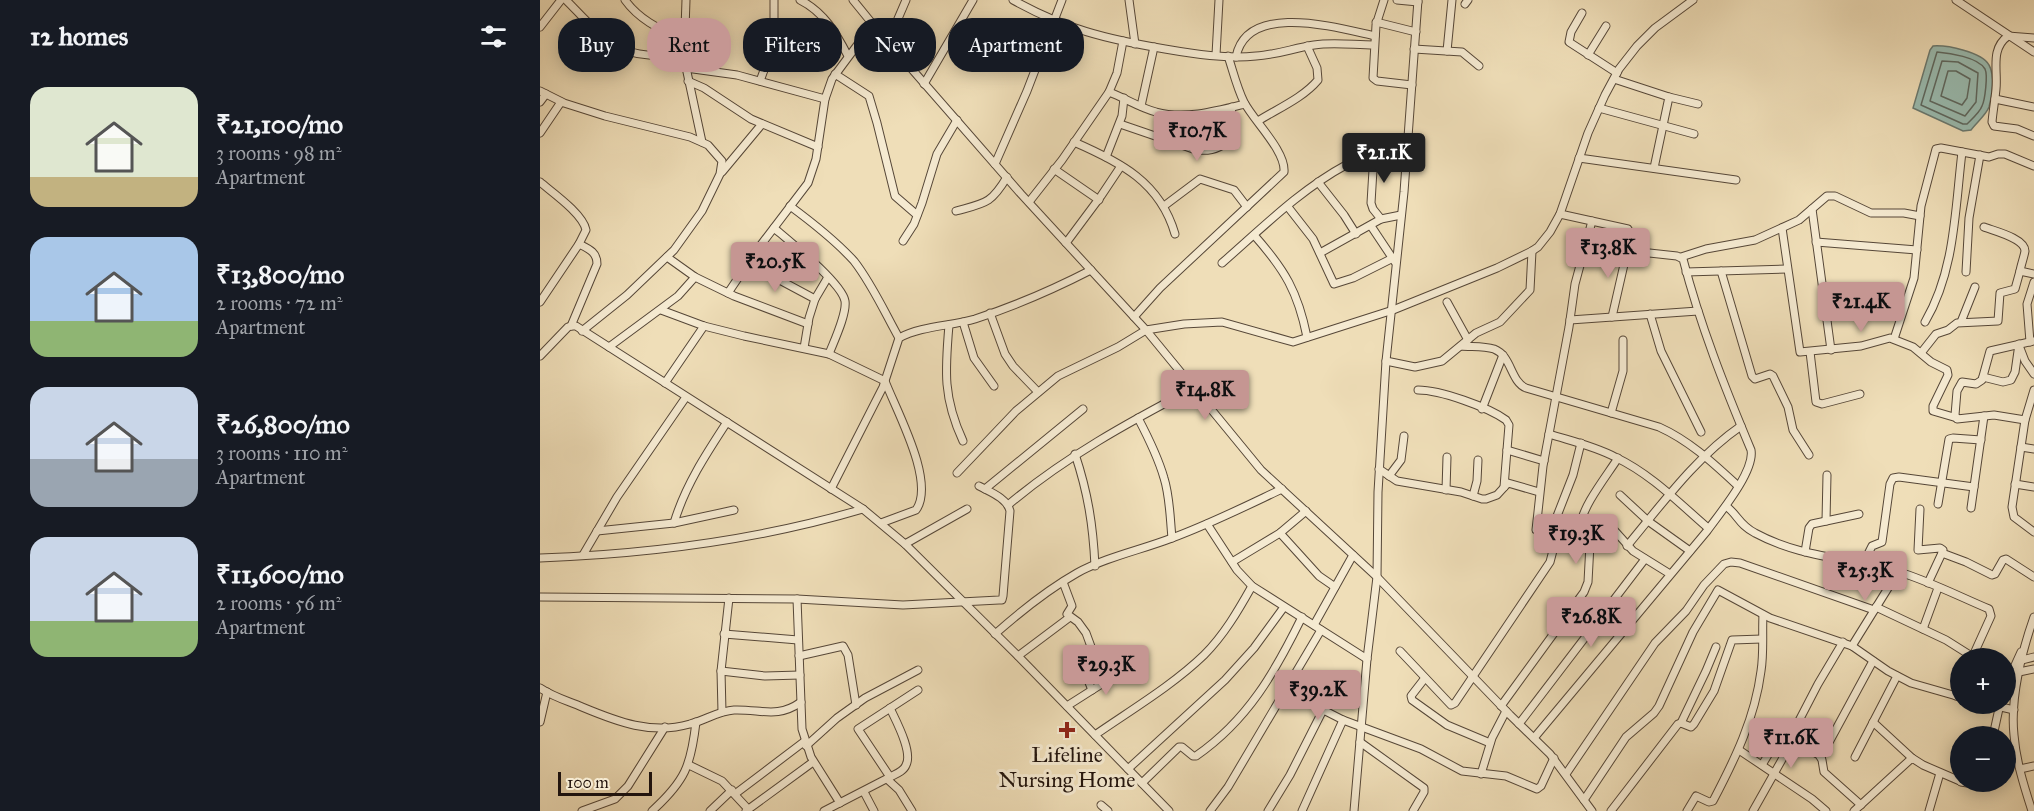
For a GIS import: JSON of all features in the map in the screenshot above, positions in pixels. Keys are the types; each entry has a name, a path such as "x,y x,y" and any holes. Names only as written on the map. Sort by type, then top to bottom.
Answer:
{"street":[{"path":"542,22 561,0"},
{"path":"566,0 615,45 627,51 647,55"},
{"path":"624,0 632,11 647,21"},
{"path":"686,0 686,18"},
{"path":"760,81 774,43 774,0"},
{"path":"800,0 820,14 834,29 848,56"},
{"path":"853,0 868,18"},
{"path":"898,18 906,0"},
{"path":"924,84 973,0"},
{"path":"1013,0 1047,18"},
{"path":"1054,18 1062,0"},
{"path":"1129,0 1135,44"},
{"path":"1216,55 1219,0"},
{"path":"1384,0 1376,22 1374,80 1412,85"},
{"path":"1354,811 1367,659 1377,577 1379,469 1386,361 1393,310 1395,261 1401,214 1418,1 1397,0"},
{"path":"1447,51 1452,0"},
{"path":"957,473 1016,411 1058,375 1118,347 1146,330 1184,324 1222,322 1293,342 1393,310 1497,268 1532,251 1550,232 1560,214 1579,158 1615,76 1637,46 1655,28 1693,0"},
{"path":"1956,0 2034,52"},
{"path":"1582,13 1569,39 1572,44 1615,76 1669,97 1698,104"},
{"path":"1376,22 1416,33"},
{"path":"1232,56 1251,32 1273,24 1311,23 1375,36"},
{"path":"1588,55 1606,26"},
{"path":"1084,32 1135,44 1232,56 1276,54 1307,46 1374,45"},
{"path":"2034,38 2008,36 2001,43 1996,54 1993,125 2017,129 2034,136"},
{"path":"1029,202 1109,92 1118,73 1123,41"},
{"path":"1258,121 1305,92 1317,80 1317,68 1307,46"},
{"path":"1141,106 1155,47"},
{"path":"728,293 812,174 825,99 835,74 854,48"},
{"path":"1414,50 1462,52 1479,66"},
{"path":"1134,317 1160,288 1285,169 1273,144 1245,104 1232,56"},
{"path":"687,72 702,142"},
{"path":"715,72 737,75 825,99"},
{"path":"914,72 1146,330 1261,470 1377,577 1554,758 1592,811"},
{"path":"995,164 1034,72"},
{"path":"835,74 869,96 895,196 917,215"},
{"path":"688,81 704,88 736,110 762,124 818,147"},
{"path":"540,102 543,92 561,102 605,117 690,137 708,145 722,161 720,174"},
{"path":"1109,92 1157,112 1189,115 1245,104"},
{"path":"1654,168 1669,97"},
{"path":"1106,157 1120,124 1124,98"},
{"path":"1995,99 2034,107"},
{"path":"540,133 561,102"},
{"path":"1120,124 1196,150 1218,149 1226,143 1232,107"},
{"path":"1599,108 1694,134"},
{"path":"903,241 917,215 937,154 957,120"},
{"path":"582,331 627,295 668,256 702,211 720,174 762,124"},
{"path":"1074,142 1135,174 1156,193 1170,216 1175,234"},
{"path":"1222,263 1318,182 1346,165 1374,153 1407,144"},
{"path":"1894,339 1914,278 1920,216 1936,149 1991,157 2005,154 2034,166"},
{"path":"1925,322 1941,291 1948,263 1962,152"},
{"path":"1374,153 1371,203 1381,219"},
{"path":"1966,272 1969,219 1980,155"},
{"path":"1579,158 1736,180"},
{"path":"1066,243 1099,200 1121,166"},
{"path":"1054,169 1099,200"},
{"path":"956,211 988,200 996,194 1007,177"},
{"path":"1164,206 1200,179 1234,190 1247,207"},
{"path":"540,182 578,215 584,222 585,232 540,303"},
{"path":"1318,182 1356,234"},
{"path":"1628,247 1630,251 1635,252 1681,257 1706,249 1747,243 1799,220 1824,198 1831,196 1871,213 1904,213 1920,216"},
{"path":"790,206 817,226 855,263 899,338 885,381 831,489"},
{"path":"1288,207 1313,239 1331,280 1336,284 1395,261"},
{"path":"1812,209 1831,350"},
{"path":"1320,253 1381,219 1401,214"},
{"path":"1560,214 1628,229 1631,235 1612,317"},
{"path":"1556,539 1536,530 1539,492 1575,284 1592,221"},
{"path":"1371,226 1395,261"},
{"path":"1921,353 1936,334 1961,322 1998,321 2000,293 2015,289 2025,251 2023,244 2015,238 1984,227"},
{"path":"774,228 828,277 844,297 845,302 829,354"},
{"path":"1782,228 1800,350 1803,352 1831,350 1861,346 1885,338 1894,339 1921,353 1948,372 1933,411 1957,418 2004,416 2025,420"},
{"path":"1254,236 1281,266 1292,285 1300,306 1307,337"},
{"path":"1816,242 1917,250"},
{"path":"540,356 571,326 597,264 597,257 593,252 579,244"},
{"path":"1386,361 1404,366 1428,365 1447,359 1476,333 1500,322 1528,293 1532,251"},
{"path":"668,256 694,277 728,293 808,324"},
{"path":"1534,738 1726,506 1752,458 1751,450 1698,311 1681,257"},
{"path":"748,263 815,299"},
{"path":"1686,272 1787,269"},
{"path":"899,338 990,314 1059,287 1091,270"},
{"path":"1721,271 1752,376 1755,379 1770,374 1773,376 1788,407 1794,430 1809,455"},
{"path":"2020,271 2034,274"},
{"path":"609,347 678,296 694,277"},
{"path":"804,348 815,299 828,277"},
{"path":"1957,418 1955,416 1956,399 1959,384 1965,381 1979,383 1983,377 1990,351 2032,342 2027,304 2034,282"},
{"path":"1961,322 1975,287"},
{"path":"1447,302 1468,340"},
{"path":"661,310 704,326 829,354 885,381 919,465 922,498 916,510 881,524"},
{"path":"1570,320 1698,311"},
{"path":"990,314 1005,354 1013,366 1038,392"},
{"path":"1650,314 1661,351 1701,432"},
{"path":"963,322 974,358 994,386"},
{"path":"949,325 945,377 954,422 963,441"},
{"path":"571,326 609,347 863,509 905,544 1169,811"},
{"path":"665,383 704,326"},
{"path":"1611,413 1623,371 1623,340"},
{"path":"1461,346 1490,348 1503,355 1521,386 1676,434 1738,486"},
{"path":"2019,346 2028,367 2034,374"},
{"path":"1983,377 2007,382 2014,377 2019,346"},
{"path":"1810,352 1816,402 1822,404 1860,394"},
{"path":"1482,409 1503,355"},
{"path":"2016,369 2028,367"},
{"path":"1008,505 1076,454 1194,388"},
{"path":"1418,390 1438,392 1504,417 1508,422 1504,488"},
{"path":"2034,390 2025,420 2012,507 2014,517 2034,531"},
{"path":"583,555 648,450 686,397"},
{"path":"540,597 797,599 903,605 1002,600 1010,511 1008,505 982,488 1083,409"},
{"path":"1971,508 1984,416"},
{"path":"1138,418 1165,479 1170,504 1172,538"},
{"path":"674,523 685,494 705,456 727,422"},
{"path":"1627,546 1705,456 1741,426"},
{"path":"1549,434 1581,443 1618,458 1650,478 1708,528"},
{"path":"1389,476 1401,460 1404,436"},
{"path":"1938,504 1949,439 1981,440"},
{"path":"1400,651 1452,705 1455,704 1550,562 1556,539 1557,516 1573,475 1581,443"},
{"path":"2021,447 2034,449"},
{"path":"1507,450 1544,461"},
{"path":"1076,454 1087,490 1093,527 1095,566"},
{"path":"1446,490 1447,457"},
{"path":"1593,531 1581,525 1581,519 1618,458"},
{"path":"1473,496 1477,481 1478,459"},
{"path":"1379,469 1403,482 1486,499 1497,495 1510,483 1539,492"},
{"path":"1826,521 1827,475"},
{"path":"1863,564 1872,546 1882,542 1890,484 1893,478 1974,487"},
{"path":"2016,484 2034,487"},
{"path":"995,634 1025,608 1063,582 1095,566 1207,524 1282,489"},
{"path":"1620,495 1648,521 1690,551"},
{"path":"1726,506 1735,512 1738,520 1752,532 1783,545 1898,572 1991,611 1977,648"},
{"path":"540,558 698,543 794,528 863,509"},
{"path":"905,544 967,509"},
{"path":"1920,509 1917,549 1940,548 1943,550 1928,584"},
{"path":"597,531 674,523 734,510"},
{"path":"1232,562 1280,533 1306,511"},
{"path":"1805,552 1810,526 1859,514"},
{"path":"1481,774 1490,743 1504,709 1584,592 1588,582 1588,558 1593,531 1597,523 1601,522 1615,531 1627,546 1670,574"},
{"path":"1207,524 1232,562 1252,586 1367,659"},
{"path":"1280,533 1319,576 1335,587"},
{"path":"1942,554 1966,562 1992,575 2006,559 2034,577"},
{"path":"1314,625 1353,555"},
{"path":"1519,724 1645,559"},
{"path":"1566,774 1655,643 1686,611 1704,585 1724,564 1731,561 1875,609 1923,629 1956,648"},
{"path":"1852,646 1898,572"},
{"path":"1063,582 1071,604 1071,609 1067,613 1086,633 1104,682"},
{"path":"1095,735 1203,655 1225,630 1252,586"},
{"path":"1923,629 1938,588"},
{"path":"1584,800 1626,736 1654,713 1659,706 1683,650 1717,591 1722,591 1763,615 1852,646 1911,683 1950,695"},
{"path":"722,712 721,671 729,598"},
{"path":"797,599 802,729 813,762 840,803"},
{"path":"1128,769 1225,680 1254,648 1284,607"},
{"path":"1687,811 1696,796 1709,802 1713,801 1739,750 1749,724 1759,682 1763,615"},
{"path":"1018,656 1070,617"},
{"path":"1142,783 1179,747 1197,756 1226,733 1250,706 1275,669 1302,617"},
{"path":"2016,695 2025,644 2034,617"},
{"path":"1210,811 1228,787 1322,630"},
{"path":"724,634 798,640"},
{"path":"1681,723 1690,727 1694,724 1717,682 1732,640 1762,639"},
{"path":"1753,811 1775,773 1818,684 1843,642"},
{"path":"2016,660 2025,644"},
{"path":"799,656 843,646 848,655 856,705"},
{"path":"1611,811 1653,754 1681,723 1716,647"},
{"path":"1077,653 1092,690"},
{"path":"2022,660 2034,657"},
{"path":"1861,805 1824,772 1821,757 1873,661"},
{"path":"1066,706 1132,664"},
{"path":"2019,672 2034,669"},
{"path":"710,811 733,792 806,744 856,705 918,670"},
{"path":"721,671 765,676 800,675"},
{"path":"1855,757 1897,676"},
{"path":"1425,678 1411,699 1447,725 1490,743"},
{"path":"540,722 543,690 625,724 638,726 665,727 696,722 734,710 784,712 801,702"},
{"path":"912,811 858,729 918,690"},
{"path":"1286,691 1343,720 1422,749 1462,771 1506,776 1528,783 1537,789 1554,758"},
{"path":"824,811 864,792 904,769 908,764 903,737 890,708"},
{"path":"1268,811 1290,776 1323,710"},
{"path":"2014,714 2014,733 2020,769 2032,811"},
{"path":"1302,811 1343,720"},
{"path":"652,811 672,792 689,765 696,722"},
{"path":"1873,722 1912,758 1950,777"},
{"path":"582,811 615,799 628,786 665,727"},
{"path":"1762,765 1779,733 1821,757"},
{"path":"1360,742 1424,788 1413,811"},
{"path":"1739,750 1775,773 1826,811"},
{"path":"1854,811 1912,758"},
{"path":"689,765 722,781 747,810 813,762"},
{"path":"2020,769 2034,766"},
{"path":"1929,811 1940,773"},
{"path":"864,792 874,811"},
{"path":"1101,805 1108,811"}],"water":[{"path":"1933,46 1955,48 1972,53 1985,60 1991,69 1992,92 1989,107 1971,130 1963,131 1913,108"}],"place":[{"name":"Lifeline Nursing Home","path":"1067,730"}]}
